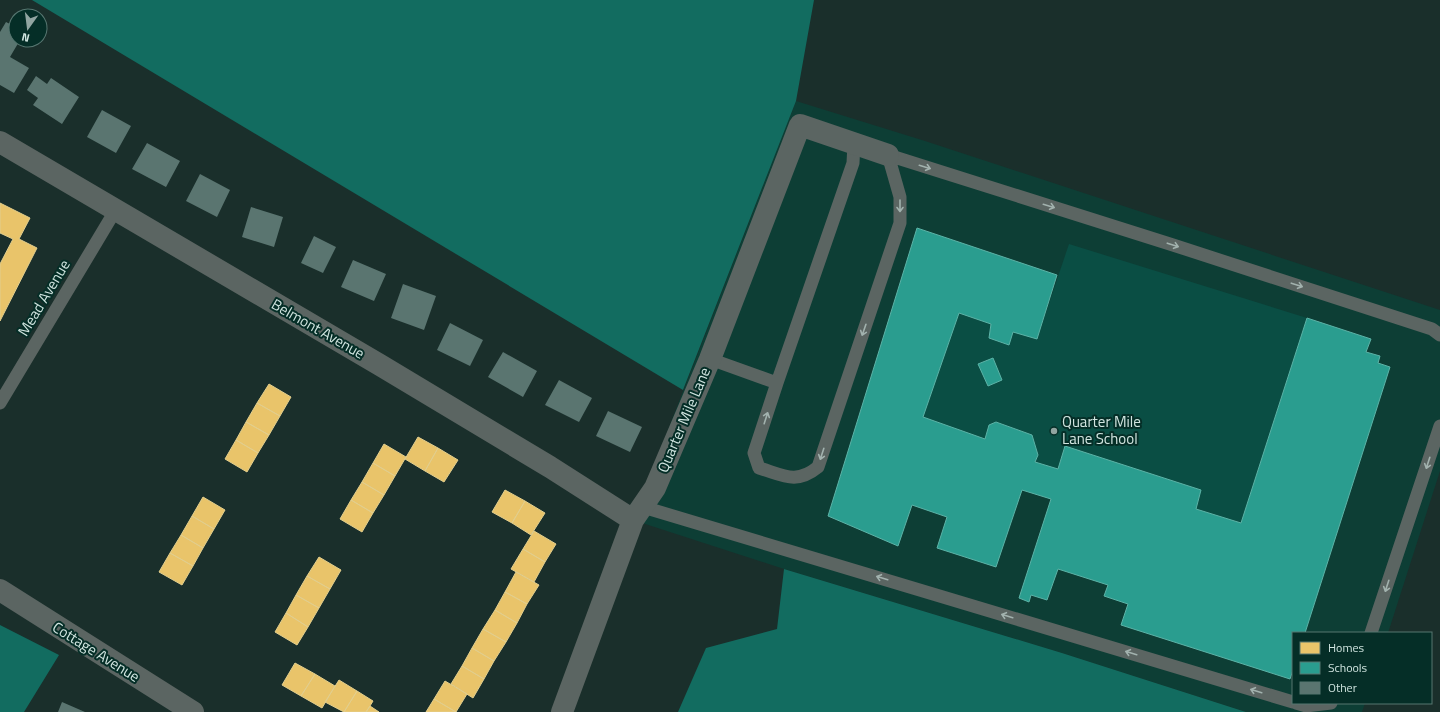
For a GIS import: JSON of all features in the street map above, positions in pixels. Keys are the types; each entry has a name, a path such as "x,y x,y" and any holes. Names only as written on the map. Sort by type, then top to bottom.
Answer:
{"street":[{"name":"Quarter Mile Lane","path":"562,712 638,514 655,488 710,359 800,125 854,143"},
{"name":"Belmont Avenue","path":"0,142 115,211 380,365 550,467 638,514"},
{"path":"854,143 888,155"},
{"name":"Cottage Avenue","path":"0,590 193,712"}],"lane":[{"path":"854,143 853,163 754,453 759,468 791,478 807,476 818,467 900,223 900,197 888,155"},
{"path":"888,155 1432,329 1440,335"},
{"name":"Mead Avenue","path":"0,403 115,211"},
{"path":"710,359 777,383"},
{"path":"1371,632 1440,426"},
{"path":"638,514 1292,702"},
{"path":"1298,704 1306,706 1323,704"}],"shaded area":[{"path":"32,0 814,0 796,101 683,390 48,10 48,8"},
{"name":"Quarter Mile Lane School","path":"796,101 925,141 1440,310 1440,471 1388,632 1292,632 1292,704 1365,704 1362,712 1246,712 1062,653 784,569 633,520"},
{"path":"1069,244 1307,318 1241,523 1196,509 1201,490 1066,446 1058,469 1035,462 1038,455 1032,435 997,422 989,425 985,439 923,417 959,313 991,324 989,338 1008,345 1013,332 1037,339"},
{"path":"784,569 1062,653 1246,712 678,712 706,648 777,629"},
{"path":"0,625 59,655 24,712 0,712"}],"building: Homes":[{"path":"0,203 30,218 19,239 37,248 0,321 0,264 13,239 0,233"},
{"path":"269,384 291,397 280,416 257,403"},
{"path":"257,403 280,416 269,435 246,422"},
{"path":"246,422 269,435 258,453 236,440"},
{"path":"418,437 438,448 425,471 405,459"},
{"path":"236,440 258,453 247,472 225,459"},
{"path":"384,444 406,457 395,476 373,463"},
{"path":"438,448 458,460 444,482 425,471"},
{"path":"373,463 395,476 384,495 362,482"},
{"path":"362,482 384,495 373,513 351,500"},
{"path":"505,490 525,501 512,523 492,512"},
{"path":"203,497 225,510 214,529 192,516"},
{"path":"351,500 373,513 362,532 340,519"},
{"path":"525,501 545,513 531,535 512,523"},
{"path":"192,516 214,529 203,548 181,535"},
{"path":"534,531 556,544 545,562 523,549"},
{"path":"181,535 203,548 193,566 170,553"},
{"path":"523,549 545,562 534,582 511,569"},
{"path":"170,553 193,566 182,585 159,572"},
{"path":"319,557 341,570 330,589 307,576"},
{"path":"516,572 539,585 527,604 505,592"},
{"path":"307,576 330,589 319,608 296,595"},
{"path":"505,592 527,604 517,623 495,610"},
{"path":"296,595 319,608 308,627 286,613"},
{"path":"495,610 517,623 506,642 483,629"},
{"path":"286,613 308,627 297,645 275,632"},
{"path":"483,629 506,642 494,661 472,648"},
{"path":"472,648 494,661 484,679 462,666"},
{"path":"295,663 315,674 301,696 282,685"},
{"path":"462,666 484,679 473,698 451,684"},
{"path":"315,674 335,686 322,708 301,696"},
{"path":"339,680 357,691 344,712 325,702"},
{"path":"445,681 467,694 456,712 434,699"},
{"path":"357,691 373,701 370,706 366,712 344,712"},
{"path":"434,699 456,712 426,712"},
{"path":"370,706 379,712 366,712"}],"building: Schools":[{"path":"917,228 1057,275 1037,339 1013,332 1009,345 989,338 991,324 959,313 923,417 985,439 989,425 996,422 1032,435 1038,455 1035,462 1058,469 1065,446 1201,490 1196,509 1241,523 1307,318 1371,339 1366,352 1380,356 1378,363 1390,367 1305,632 1292,632 1292,673 1290,679 1121,625 1128,604 1104,596 1108,585 1058,569 1047,600 1031,595 1029,602 1019,598 1051,499 1022,490 996,567 937,548 947,517 912,505 898,546 828,516"},
{"path":"993,358 1002,380 988,386 978,364"}],"building: Other":[{"path":"6,22 8,23 8,48 15,48 10,57 29,68 14,93 0,85 0,32"},
{"path":"36,76 47,84 51,78 79,97 62,124 33,105 38,98 27,90"},
{"path":"102,110 131,126 116,153 87,137"},
{"path":"147,143 180,161 166,187 132,169"},
{"path":"200,174 230,190 217,217 186,201"},
{"path":"251,207 283,217 274,247 242,237"},
{"path":"314,236 336,247 323,273 301,263"},
{"path":"353,260 386,274 374,301 341,287"},
{"path":"403,284 436,296 424,330 391,318"},
{"path":"450,323 483,340 470,366 437,350"},
{"path":"503,352 537,371 523,397 488,377"},
{"path":"559,380 592,398 579,422 545,405"},
{"path":"608,411 642,427 630,452 596,436"},
{"path":"62,702 85,712 58,712"}],"place":[{"name":"Quarter Mile Lane School","path":"1054,431"}]}
